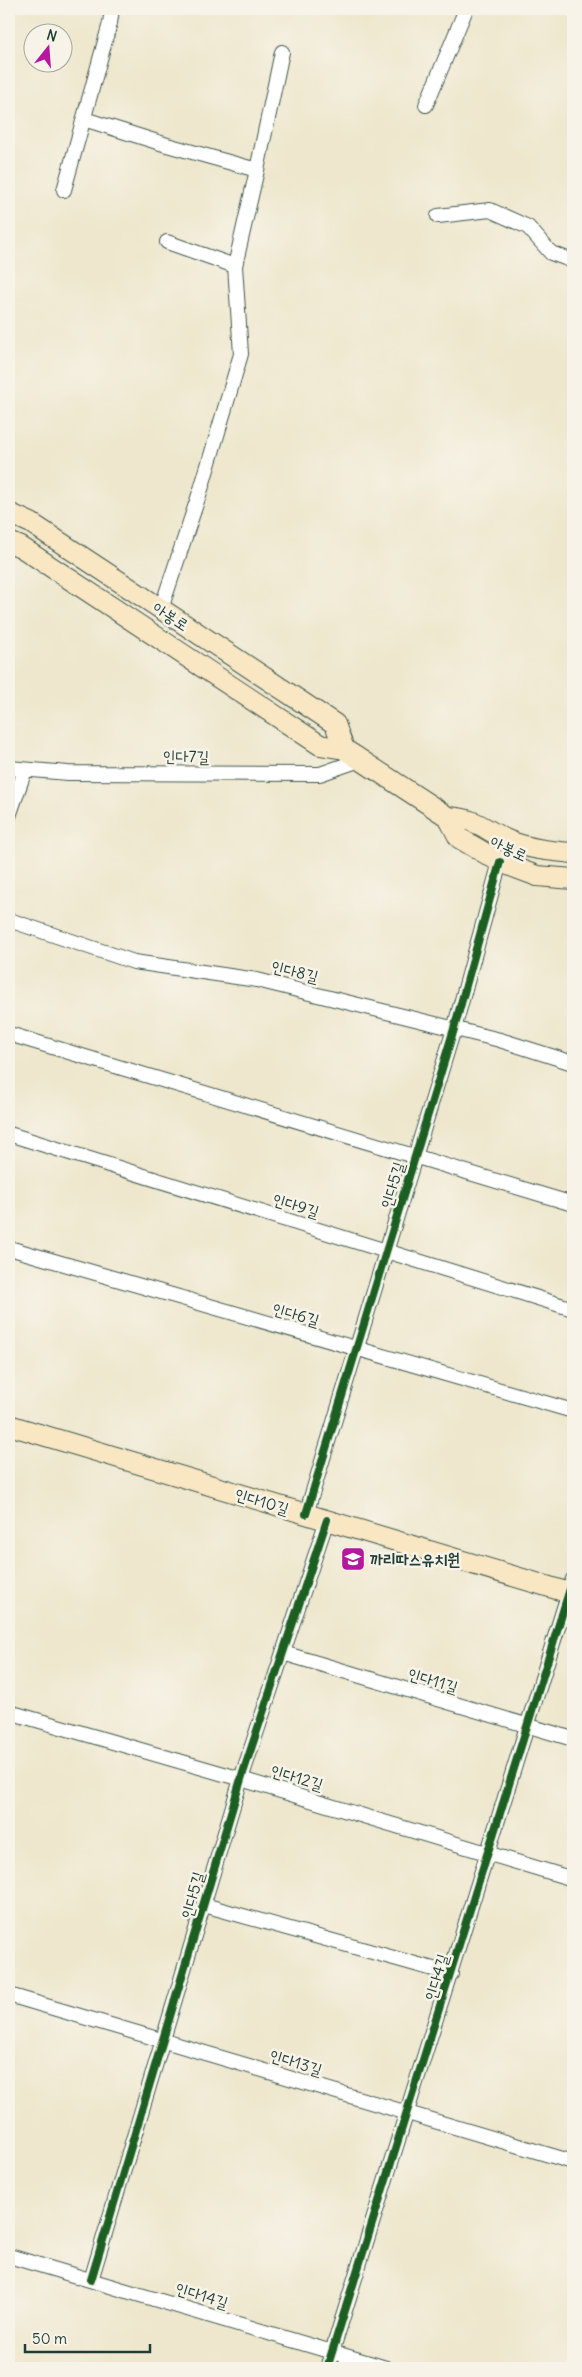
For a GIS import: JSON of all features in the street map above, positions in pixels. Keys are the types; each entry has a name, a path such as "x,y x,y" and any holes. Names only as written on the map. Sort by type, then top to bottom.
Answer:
{"main road":[{"name":"아봉로","path":"9,513 31,523 335,724 344,749"},
{"name":"아봉로","path":"9,542 21,547 320,745 344,749 448,818 459,838 500,862 537,876 573,879"},
{"name":"아봉로","path":"448,818 470,819 507,839 542,851 573,853"},
{"name":"인다10길","path":"9,1425 306,1514 572,1589"}],"street":[{"path":"64,190 110,23 112,9"},
{"path":"426,105 466,9"},
{"path":"161,609 202,486 241,354 235,266 282,52"},
{"path":"84,119 167,146 257,170"},
{"path":"438,216 490,210 528,226 551,253 573,261"},
{"path":"166,242 235,266"},
{"name":"인다7길","path":"9,768 68,773 320,774 360,760"},
{"path":"9,816 25,770"},
{"name":"인다5길","path":"306,1514 454,1029 500,862"},
{"name":"인다8길","path":"9,920 134,962 257,980 500,1040 573,1063"},
{"name":"인다5길","path":"9,1034 415,1158 573,1204"},
{"name":"인다9길","path":"9,1134 573,1309"},
{"name":"인다6길","path":"9,1248 356,1350 573,1411"},
{"name":"인다5길","path":"91,2280 241,1779 327,1520"},
{"name":"인다4길","path":"327,2368 572,1589"},
{"name":"인다11길","path":"283,1653 573,1740"},
{"name":"인다12길","path":"9,1712 241,1779 573,1879"},
{"path":"204,1905 451,1974"},
{"name":"인다13길","path":"9,1995 573,2162"},
{"name":"인다14길","path":"9,2256 386,2368"}],"cycle path":[{"path":"306,1514 454,1029 500,862"},
{"path":"91,2280 241,1779 327,1520"},
{"path":"327,2368 573,1579"}],"place":[{"name":"까리따스유치원","path":"353,1559"}]}
